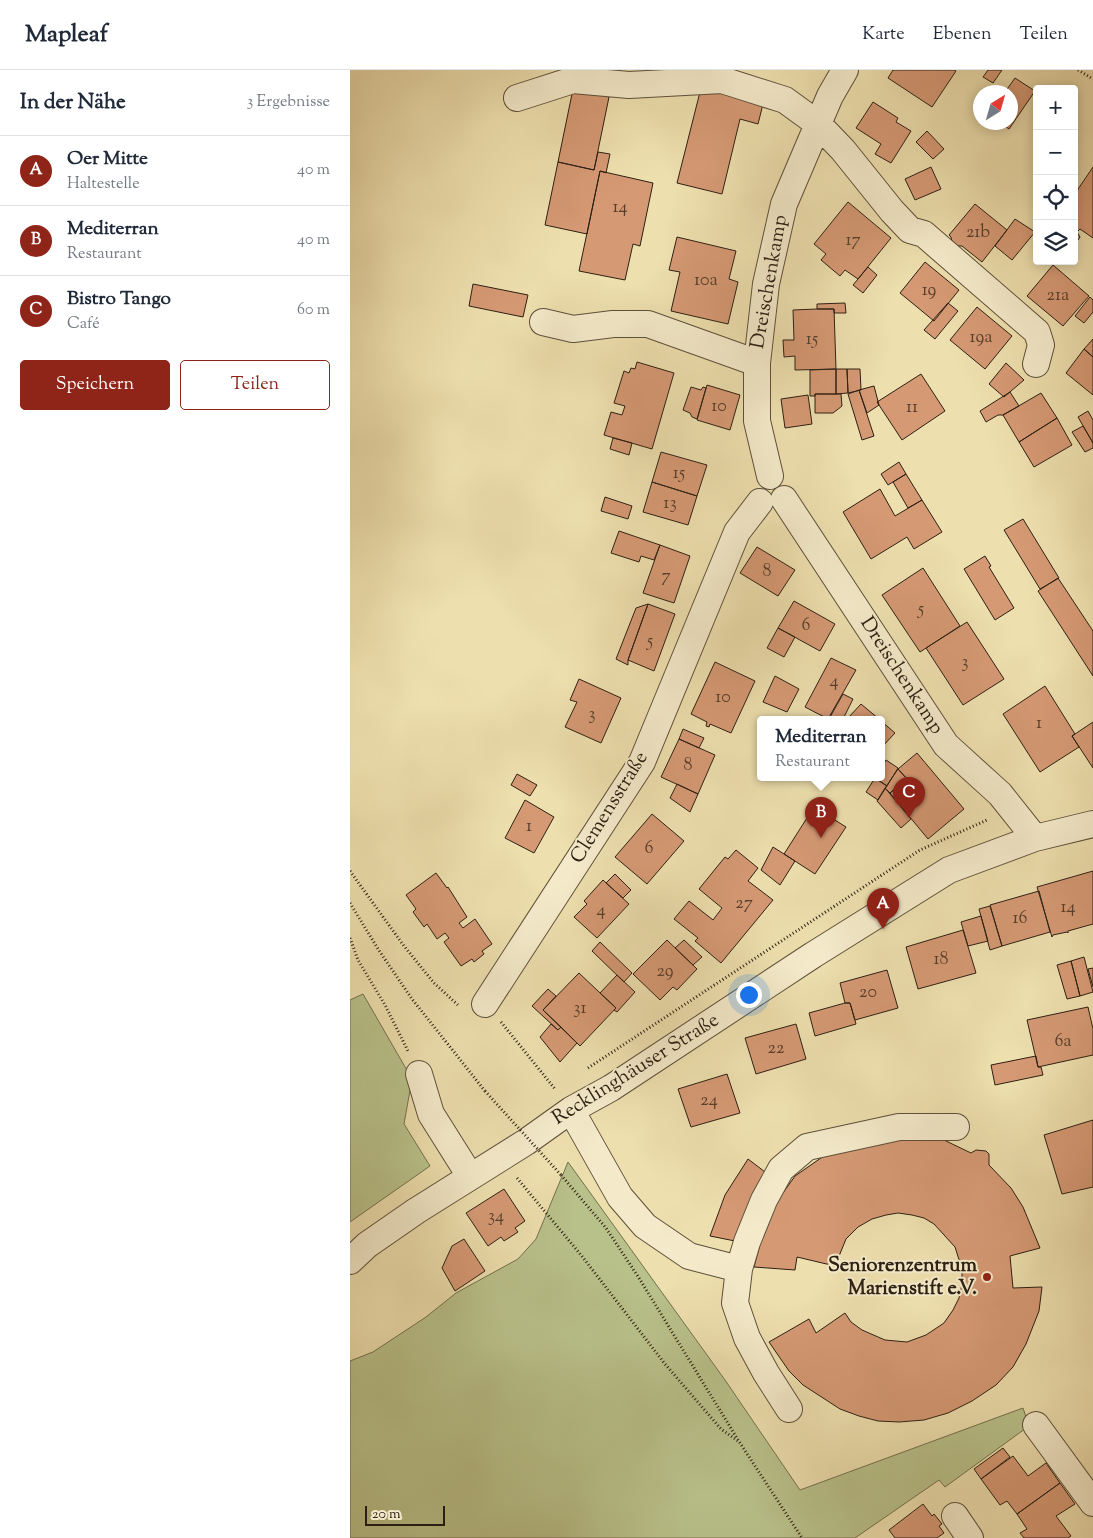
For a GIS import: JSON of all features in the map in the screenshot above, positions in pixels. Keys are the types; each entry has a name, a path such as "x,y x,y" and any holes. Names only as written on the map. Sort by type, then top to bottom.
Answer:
{"street":[{"name":"Dreischenkamp","path":"845,70 818,124 784,204 766,284 756,363 757,421 770,476 776,476 782,480 786,486 787,493 772,501 946,745 1000,794 1035,838"},
{"path":"517,98 573,80 629,85 722,80 785,100 818,124 843,150 892,211 910,230 924,234 1037,332 1041,345 1036,364"},
{"path":"543,322 573,329 613,324 648,324 756,363"},
{"name":"Clemensstraße","path":"485,1004 642,762 737,532 772,501"},
{"name":"Recklinghäuser Straße","path":"350,1261 375,1239 470,1176 526,1142 571,1110 611,1088 837,940 949,870 1035,838 1093,824"},
{"path":"419,1074 431,1114 470,1176"},
{"path":"571,1110 620,1197 645,1226 689,1256 740,1269"},
{"path":"790,1409 766,1373 747,1338 735,1303 740,1269 747,1242 764,1200 781,1169 807,1147 899,1127 956,1127"},
{"path":"1036,1425 1093,1503"},
{"path":"955,1516 970,1538"}],"path":[{"path":"1078,70 1093,79"},
{"path":"350,871 404,946 434,983 457,1005 475,1013 485,1004 520,1044 555,1089"},
{"path":"350,903 412,999 485,1091 606,1228 802,1538"},
{"path":"350,938 358,960 386,1005 419,1074"},
{"path":"500,1158 581,1255 665,1364 721,1429 740,1442"}],"green space":[{"path":"363,994 412,1079 404,1124 430,1166 350,1222 350,1000"},
{"path":"568,1162 725,1380 800,1490 1023,1408 1029,1426 945,1487 939,1480 855,1538 350,1538 350,1361 373,1352 426,1317 456,1293 518,1259 536,1239"}],"building":[{"path":"893,70 956,71 932,107 888,78"},
{"path":"988,70 1002,70 993,83 983,77"},
{"path":"1015,78 1033,90 1033,94 1018,116 1018,85 1010,85"},
{"path":"702,84 764,100 758,124 740,119 722,194 677,183"},
{"path":"573,89 609,97 594,170 558,162"},
{"path":"873,102 898,118 896,122 911,131 891,163 875,154 881,144 856,128"},
{"path":"927,131 944,149 933,159 916,142"},
{"path":"598,152 610,154 606,173 600,171 587,234 545,225 558,162 594,170"},
{"path":"931,167 941,189 915,200 905,179"},
{"path":"1093,167 1093,238 1080,229 1078,231 1078,189"},
{"path":"600,171 653,183 640,246 633,244 625,280 579,271"},
{"path":"848,202 891,238 858,279 845,270 840,276 821,260 826,254 814,244"},
{"path":"975,204 1007,230 982,262 962,246 956,246 949,235"},
{"path":"1015,219 1033,231 1033,234 1012,260 995,246"},
{"path":"677,237 736,251 729,279 738,282 728,324 671,311 680,272 669,270"},
{"path":"925,262 959,290 934,321 900,293"},
{"path":"1053,265 1089,296 1063,326 1027,296"},
{"path":"868,267 877,275 863,293 853,285"},
{"path":"473,284 528,295 523,317 469,306"},
{"path":"1090,297 1093,300 1093,312 1084,323 1075,316"},
{"path":"845,303 846,313 834,313 834,309 817,309 817,304"},
{"path":"948,303 958,311 935,339 924,330"},
{"path":"977,307 1012,336 985,369 950,340"},
{"path":"834,309 836,369 795,370 795,356 784,357 783,340 794,340 793,310"},
{"path":"1093,339 1093,357 1084,349"},
{"path":"1084,349 1093,357 1093,395 1066,373"},
{"path":"637,362 674,373 652,449 604,435 611,412 622,415 625,406 614,403 624,371 629,373 631,368 635,369"},
{"path":"1006,363 1024,380 1004,397 989,384"},
{"path":"836,369 847,369 848,393 836,394"},
{"path":"836,369 836,394 815,394 815,396 810,396 810,370"},
{"path":"847,369 860,369 861,390 848,393"},
{"path":"921,374 945,411 902,440 877,402"},
{"path":"707,385 740,395 730,430 697,420"},
{"path":"874,386 879,405 867,413 859,390"},
{"path":"691,387 701,390 703,387 706,388 697,419 683,410"},
{"path":"859,390 874,436 862,440 848,394"},
{"path":"1010,392 1019,406 986,422 980,411"},
{"path":"1041,393 1057,418 1019,442 1003,415"},
{"path":"815,394 841,394 842,406 833,413 815,413"},
{"path":"808,395 812,424 785,428 781,399"},
{"path":"1088,411 1093,420 1093,443 1078,417"},
{"path":"1057,418 1072,445 1034,467 1019,442"},
{"path":"1083,426 1093,443 1093,448 1085,452 1072,432"},
{"path":"613,438 632,443 629,455 610,449"},
{"path":"661,452 707,465 697,496 652,482"},
{"path":"899,462 906,474 888,485 881,474"},
{"path":"906,474 922,500 908,508 893,482"},
{"path":"652,482 697,496 688,525 643,512"},
{"path":"880,489 895,516 922,500 942,532 914,549 907,537 871,559 843,512"},
{"path":"605,497 632,506 628,519 601,511"},
{"path":"1023,519 1059,578 1040,589 1004,530"},
{"path":"619,531 660,545 654,560 641,556 639,562 611,553"},
{"path":"660,545 690,556 674,603 643,593"},
{"path":"757,547 795,570 778,596 740,573"},
{"path":"985,556 991,566 989,567 1014,608 995,620 964,569"},
{"path":"923,568 960,626 920,652 882,595"},
{"path":"1058,578 1093,631 1093,676 1038,591"},
{"path":"794,601 835,624 820,651 778,628"},
{"path":"648,604 628,660 628,665 616,659 636,608"},
{"path":"648,604 675,614 654,671 628,660"},
{"path":"967,622 1004,679 963,705 926,648"},
{"path":"778,628 795,637 784,657 767,648"},
{"path":"831,658 856,670 830,716 822,716 805,707"},
{"path":"715,662 755,681 731,733 710,724 709,727 706,726 707,722 691,714"},
{"path":"775,676 799,689 787,712 763,702"},
{"path":"579,679 621,698 601,743 565,727 577,702 570,700"},
{"path":"1045,686 1075,734 1072,736 1079,747 1040,772 1003,714"},
{"path":"843,694 853,699 844,716 831,716"},
{"path":"861,704 875,716 850,716"},
{"path":"1093,722 1093,768 1072,736"},
{"path":"885,724 895,733 885,744"},
{"path":"683,729 704,738 699,748 679,739"},
{"path":"679,739 715,755 698,794 661,777"},
{"path":"917,753 964,809 928,839 890,793 907,779 898,769"},
{"path":"886,760 898,768 887,786 880,781 885,781"},
{"path":"898,769 907,779 890,793 885,788"},
{"path":"517,774 537,785 530,796 511,785"},
{"path":"873,781 880,781 887,786 878,800 866,792"},
{"path":"677,784 698,794 690,812 670,798"},
{"path":"885,788 911,819 901,828 877,801"},
{"path":"525,800 554,817 534,853 505,838"},
{"path":"814,807 846,827 815,874 784,854"},
{"path":"652,814 684,841 647,884 615,857"},
{"path":"773,847 795,861 780,885 761,870"},
{"path":"736,850 758,868 748,881 773,900 721,963 695,941 698,938 674,919 689,901 713,920 722,908 699,889 725,857 728,859"},
{"path":"1093,871 1093,924 1068,931 1068,933 1053,935 1052,937 1037,887"},
{"path":"436,873 448,887 467,917 459,923 463,928 475,919 492,944 482,951 484,954 474,962 472,959 461,966 444,942 449,938 445,933 437,939 427,924 424,927 413,912 416,909 406,895"},
{"path":"615,874 631,890 623,898 606,883"},
{"path":"603,880 629,904 597,938 574,917 587,904 584,901"},
{"path":"1039,891 1050,932 1002,946 990,905"},
{"path":"990,906 1002,946 990,950 979,909"},
{"path":"981,916 988,941 968,946 961,922"},
{"path":"963,930 976,973 918,989 906,947"},
{"path":"667,940 697,969 677,990 673,987 660,1000 633,974"},
{"path":"684,940 702,957 693,965 675,948"},
{"path":"600,942 632,973 624,982 592,951"},
{"path":"1084,957 1093,992 1080,996 1071,961"},
{"path":"1071,961 1080,996 1067,999 1057,965"},
{"path":"1093,968 1093,987 1088,969"},
{"path":"887,970 898,1008 855,1020 850,1003 845,1003 840,983"},
{"path":"579,973 616,1008 580,1046 543,1010"},
{"path":"617,975 635,992 617,1012 614,1010 616,1008 600,993"},
{"path":"548,989 556,996 543,1010 561,1027 558,1030 532,1006"},
{"path":"850,1003 856,1024 815,1036 809,1013"},
{"path":"1088,1007 1093,1029 1093,1055 1038,1067 1027,1020"},
{"path":"551,1024 558,1030 561,1027 577,1043 560,1062 540,1037"},
{"path":"796,1024 806,1059 756,1074 745,1038"},
{"path":"1036,1056 1038,1067 1041,1067 1043,1075 995,1085 991,1065"},
{"path":"727,1074 740,1113 691,1127 678,1089"},
{"path":"1093,1120 1093,1187 1062,1194 1044,1135"},
{"name":"Seniorenzentrum Marienstift e.V.","path":"874,1136 930,1137 944,1140 971,1153 976,1150 986,1151 989,1154 989,1165 1011,1188 1023,1207 1040,1248 1010,1256 1013,1288 1042,1287 1039,1311 1026,1344 1013,1367 996,1385 972,1401 948,1413 924,1420 878,1421 840,1409 803,1385 789,1371 769,1342 809,1319 816,1333 845,1313 851,1322 862,1330 885,1340 907,1342 926,1335 944,1323 959,1298 962,1284 962,1269 955,1247 934,1224 924,1218 912,1215 898,1213 886,1215 872,1219 858,1227 846,1239 835,1266 797,1257 795,1270 754,1267 768,1214 795,1176 831,1151"},
{"path":"748,1159 769,1175 735,1241 710,1236 725,1195"},
{"path":"504,1189 525,1221 515,1228 518,1232 504,1241 501,1237 488,1246 466,1213"},
{"path":"464,1239 485,1271 455,1291 442,1268 452,1246"},
{"path":"1003,1448 1010,1457 981,1479 974,1469"},
{"path":"1013,1456 1028,1476 1046,1463 1060,1483 1017,1514 1007,1501 1000,1505 981,1479"},
{"path":"1060,1483 1075,1504 1056,1516 1071,1536 1068,1538 1024,1538 1020,1533 1027,1529 1017,1514"},
{"path":"923,1504 932,1516 934,1514 942,1524 939,1526 944,1533 937,1538 895,1538 889,1530"}],"place":[{"name":"Bistro Tango","path":"909,818"},
{"name":"Mediterran","path":"821,838"},
{"name":"Oer Mitte","path":"883,929"},
{"name":"Seniorenzentrum Marienstift e.V.","path":"987,1277"}]}
